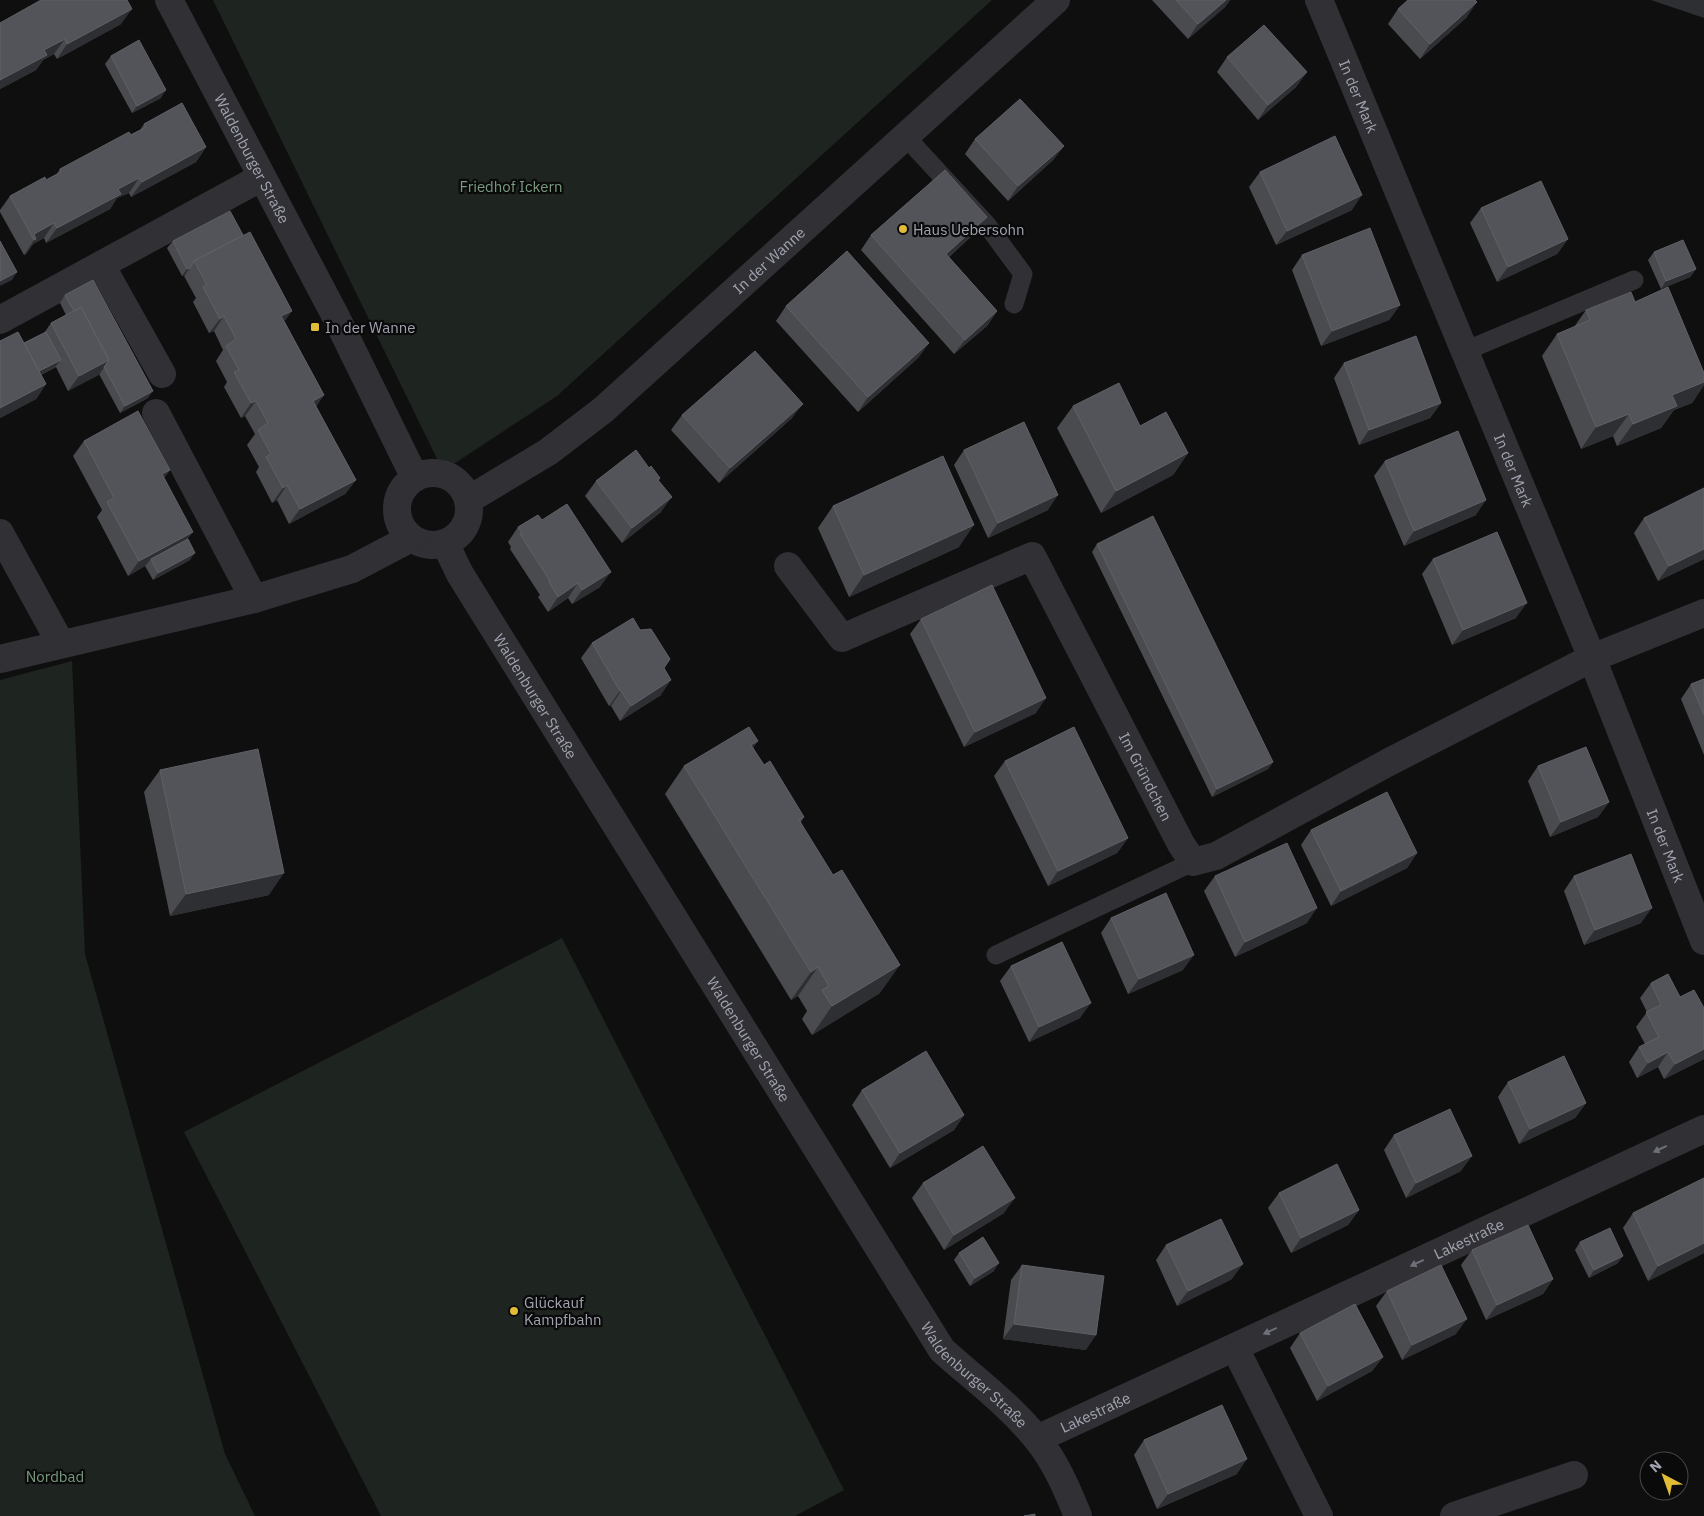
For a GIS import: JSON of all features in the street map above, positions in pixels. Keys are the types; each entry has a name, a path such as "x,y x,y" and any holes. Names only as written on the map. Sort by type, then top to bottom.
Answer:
{"street":[{"name":"Waldenburger Straße","path":"169,0 336,316 415,478"},
{"name":"In der Wanne","path":"468,500 548,452 603,410 1056,0"},
{"name":"In der Mark","path":"1319,0 1592,658 1704,941"},
{"path":"0,320 262,177"},
{"path":"101,265 162,374"},
{"path":"156,413 254,599"},
{"path":"431,473 447,476 456,481 468,500 467,521 454,538 445,543 428,544 411,538 399,522 397,507 401,492 415,478 431,473"},
{"path":"0,534 61,644"},
{"path":"0,659 254,599 352,569 411,538"},
{"name":"Waldenburger Straße","path":"445,543 460,574 942,1350 1010,1411 1037,1439 1066,1486 1078,1516"},
{"name":"Im Gründchen","path":"788,566 842,638 1032,556 1180,844 1193,862"},
{"path":"1193,862 1216,856 1389,762 1592,658 1704,613"},
{"name":"Lakestraße","path":"1037,1439 1704,1129"},
{"path":"1235,1348 1318,1516"},
{"path":"1454,1516 1574,1475"}],"lane":[{"path":"905,136 987,225 1023,274 1014,304"},
{"path":"1465,351 1634,280"},
{"path":"996,954 1193,862"}],"green space":[{"name":"Friedhof Ickern","path":"213,0 992,0 557,396 443,471"},
{"name":"Nordbad","path":"72,661 85,954 225,1454 255,1516 0,1516 0,680"},
{"name":"Glückauf Kampfbahn","path":"562,938 844,1490 795,1516 381,1516 184,1132"}],"building":[{"path":"41,0 127,0 132,9 67,44 65,39 44,50 47,55 0,80 0,23"},
{"path":"1176,0 1226,0 1198,24"},
{"path":"1408,0 1475,0 1477,2 1430,44 1398,9"},
{"path":"1264,25 1307,72 1268,105 1227,57"},
{"path":"139,40 166,90 137,106 111,56"},
{"path":"1020,99 1064,146 1018,186 975,139"},
{"path":"182,103 206,147 142,182 139,178 118,189 121,194 57,228 54,223 34,234 36,239 34,240 10,196 45,177 46,180 61,172 60,169 129,132 131,135 146,127 144,124"},
{"path":"1335,136 1362,195 1287,231 1260,172"},
{"path":"945,170 987,217 946,254 997,311 965,340 871,235"},
{"path":"1541,181 1568,239 1508,267 1481,208"},
{"path":"230,211 243,235 194,261 190,268 187,269 173,241"},
{"path":"1370,228 1400,305 1332,331 1302,255"},
{"path":"250,232 292,311 281,316 324,395 313,401 356,480 300,509 287,485 283,488 266,457 271,454 258,430 268,423 256,401 251,403 234,372 239,370 226,346 236,339 224,316 220,319 203,287 207,285 194,261"},
{"path":"1683,240 1696,269 1666,281 1654,252"},
{"path":"0,241 17,272 0,281"},
{"path":"847,251 929,343 868,397 786,306"},
{"path":"93,280 153,391 125,406 104,367 109,360 81,307 74,311 65,295"},
{"path":"1668,287 1704,373 1704,382 1672,395 1677,406 1633,424 1629,414 1596,427 1557,334 1590,320 1586,310 1631,292 1635,302"},
{"path":"81,307 109,360 79,376 51,323"},
{"path":"18,332 46,384 0,408 0,341"},
{"path":"46,332 61,360 39,371 24,343"},
{"path":"1416,336 1441,403 1369,430 1344,363"},
{"path":"755,351 803,404 730,468 682,415"},
{"path":"1119,383 1140,426 1166,412 1188,453 1116,491 1073,406"},
{"path":"138,411 170,470 162,474 193,532 139,561 107,502 114,498 84,441"},
{"path":"1024,422 1058,495 998,523 964,450"},
{"path":"1458,431 1486,500 1414,531 1385,461"},
{"path":"636,450 649,468 651,466 660,478 658,480 672,497 632,528 596,481"},
{"path":"943,456 974,525 864,575 833,506"},
{"path":"1704,488 1704,549 1669,566 1644,518"},
{"path":"567,504 611,572 582,590 578,583 558,597 520,534 522,533 518,527 538,515 542,520"},
{"path":"1153,516 1273,762 1217,789 1097,544"},
{"path":"1497,532 1527,603 1463,630 1433,559"},
{"path":"188,539 195,553 158,573 151,559"},
{"path":"992,585 1046,698 975,732 921,619"},
{"path":"633,618 640,630 651,629 670,659 664,668 671,680 631,706 592,643"},
{"path":"1704,679 1704,715 1691,684"},
{"path":"749,727 758,741 751,745 764,765 770,761 804,817 799,820 833,875 842,870 900,965 832,1006 822,990 829,986 818,967 811,972 684,766"},
{"path":"1074,727 1128,838 1058,871 1005,761"},
{"path":"1586,747 1609,802 1561,822 1538,766"},
{"path":"258,749 284,873 186,894 160,770"},
{"path":"1387,792 1417,853 1341,891 1311,830"},
{"path":"1287,843 1317,908 1245,942 1215,876"},
{"path":"1631,854 1652,908 1595,930 1574,876"},
{"path":"1166,893 1194,955 1139,979 1111,918"},
{"path":"1062,942 1091,1003 1039,1027 1011,966"},
{"path":"1668,974 1680,997 1694,990 1704,1008 1704,1049 1675,1064 1668,1052 1648,1063 1639,1047 1659,1037 1646,1012 1661,1005 1651,983"},
{"path":"926,1051 964,1115 900,1153 862,1090"},
{"path":"1564,1056 1586,1103 1530,1129 1508,1082"},
{"path":"1450,1109 1472,1156 1416,1183 1394,1135"},
{"path":"983,1146 1015,1198 954,1235 923,1183"},
{"path":"1337,1164 1359,1210 1301,1238 1279,1193"},
{"path":"1704,1178 1704,1243 1658,1266 1633,1213"},
{"path":"1221,1219 1243,1264 1188,1291 1166,1245"},
{"path":"1528,1225 1553,1279 1497,1305 1472,1250"},
{"path":"1610,1228 1623,1256 1594,1270 1580,1242"},
{"path":"983,1237 999,1263 975,1278 959,1253"},
{"path":"1022,1265 1104,1276 1096,1335 1014,1324"},
{"path":"1441,1265 1467,1319 1412,1345 1387,1291"},
{"path":"1355,1304 1383,1357 1328,1386 1300,1333"},
{"path":"1222,1405 1247,1459 1168,1494 1144,1440"}],"place":[{"name":"Haus Uebersohn","path":"903,229"},
{"name":"In der Wanne","path":"315,327"},
{"name":"Glückauf Kampfbahn","path":"514,1311"}]}
